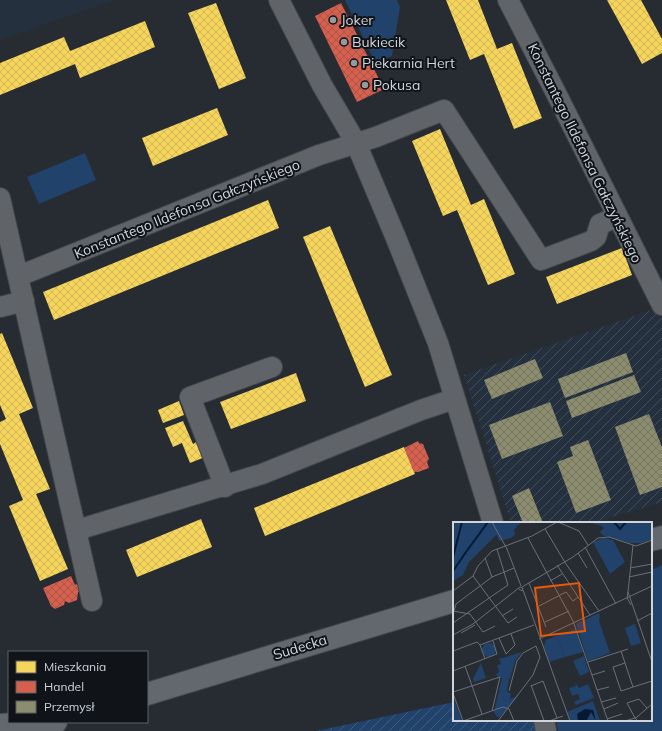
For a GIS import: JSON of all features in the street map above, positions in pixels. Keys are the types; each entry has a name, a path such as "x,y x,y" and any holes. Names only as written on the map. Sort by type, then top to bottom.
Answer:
{"street":[{"path":"279,0 322,85 356,143 438,343 493,522"},
{"name":"Konstantego Ildefonsa Gałczyńskiego","path":"508,0 556,91 662,306"},
{"name":"Konstantego Ildefonsa Gałczyńskiego","path":"19,276 312,158 376,137 444,110 541,260 591,241 596,237 600,224 617,217"},
{"path":"0,198 92,601"},
{"path":"0,307 24,301"},
{"path":"225,486 190,397 272,367"},
{"path":"77,530 225,486 300,460 421,410 454,399"},
{"path":"652,540 662,537"},
{"name":"Sudecka","path":"148,694 453,601"},
{"path":"544,721 546,731"},
{"path":"0,725 38,723"},
{"path":"41,731 55,723"}],"shaded area":[{"path":"0,0 115,0 0,40"},
{"path":"345,0 397,0 400,7 392,56 375,62"},
{"path":"85,153 96,180 39,204 27,177"},
{"path":"657,308 662,319 662,502 595,522 511,522 464,375"},
{"path":"662,565 662,731 558,731 556,721 652,721 652,570"},
{"path":"453,702 453,721 534,721 536,731 316,731"}],"building: Mieszkania":[{"path":"446,0 478,0 497,49 512,43 542,118 514,129 484,54 470,60"},
{"path":"607,0 641,0 662,39 662,53 642,64"},
{"path":"216,3 246,78 219,89 188,13"},
{"path":"145,21 155,47 80,78 75,64 0,95 0,63 64,37 70,51"},
{"path":"217,108 228,135 153,166 142,138"},
{"path":"440,129 471,205 484,199 515,274 488,285 457,210 443,216 412,141"},
{"path":"268,200 279,228 54,320 43,292"},
{"path":"330,226 392,375 365,387 303,237"},
{"path":"622,248 632,275 557,304 546,277"},
{"path":"2,333 33,408 19,414 50,489 36,494 68,569 40,581 9,506 23,500 0,444 0,422 6,419 0,405 0,334"},
{"path":"296,373 306,401 231,429 220,402"},
{"path":"179,401 184,415 163,423 158,410"},
{"path":"183,421 193,444 198,441 205,457 190,463 182,443 173,447 165,428"},
{"path":"404,447 415,474 265,536 254,508"},
{"path":"201,519 212,547 137,577 126,550"}],"building: Handel":[{"path":"341,3 384,89 357,102 315,16"},
{"path":"418,441 419,443 423,444 429,459 427,462 429,468 414,472 404,448"},
{"path":"71,576 75,585 79,583 82,590 78,592 77,600 69,603 65,601 64,605 55,609 51,606 43,588"}],"building: Przemysł":[{"path":"626,353 633,372 565,398 558,379"},
{"path":"535,359 543,378 492,399 484,380"},
{"path":"634,375 641,392 572,418 566,401"},
{"path":"550,402 563,436 502,459 489,425"},
{"path":"649,414 662,447 662,487 640,495 615,427"},
{"path":"588,440 611,500 576,513 557,462 573,456 570,447"},
{"path":"529,488 543,522 523,522 512,496"}],"place":[{"name":"Joker","path":"333,20"},
{"name":"Bukiecik","path":"344,42"},
{"name":"Piekarnia Hert","path":"354,63"},
{"name":"Pokusa","path":"365,85"}]}
